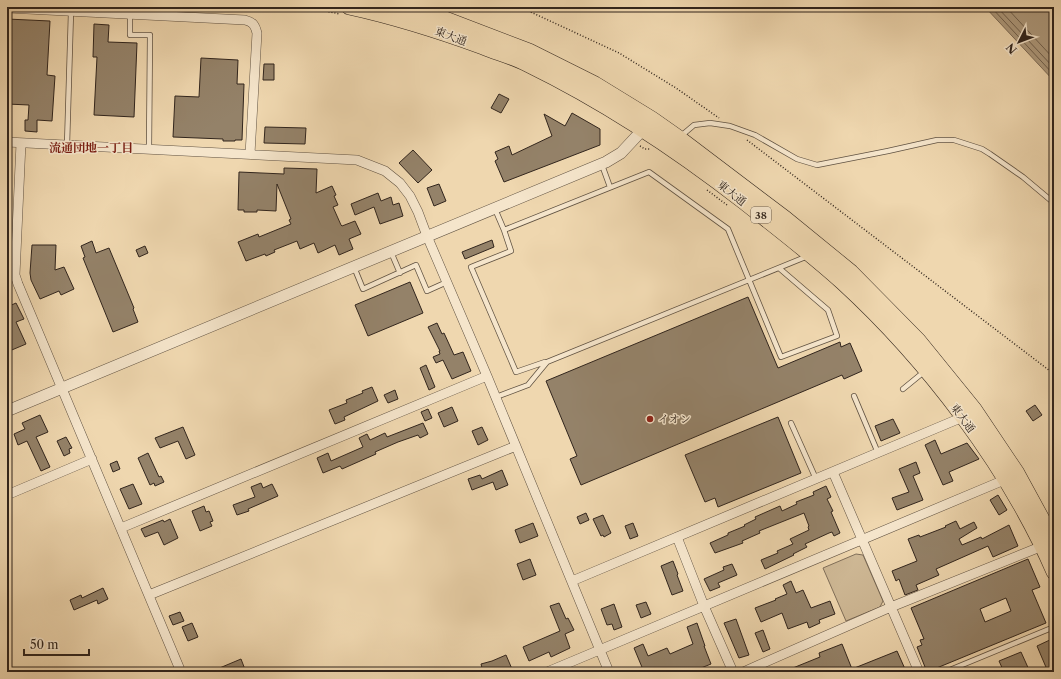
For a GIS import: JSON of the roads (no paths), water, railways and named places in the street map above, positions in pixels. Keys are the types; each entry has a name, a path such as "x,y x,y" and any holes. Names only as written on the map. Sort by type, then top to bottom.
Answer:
{"highway":[{"name":"東大通","path":"404,7 440,17 530,51 595,84 648,124 700,168 810,255 842,283 908,349 925,370 968,413"},
{"name":"東大通","path":"345,11 375,13 436,30 524,63 679,138 786,219 851,272 918,340 1011,477 1050,542 1054,572"}],"street":[{"path":"7,8 245,20 251,22 256,27 257,33 250,154"},
{"path":"7,411 602,164 621,153 633,142 648,124"},
{"path":"7,142 357,160 385,170 400,183 410,196 418,212 609,672"},
{"path":"21,143 11,275 18,284 181,672"},
{"path":"121,528 487,376"},
{"path":"572,581 834,472 968,413"},
{"path":"149,595 516,446"},
{"path":"7,495 92,459"},
{"path":"834,472 919,672"},
{"path":"547,672 1011,477"},
{"path":"677,537 704,606 733,672"},
{"path":"743,672 891,607 1050,542"}],"lane":[{"path":"67,145 71,12"},
{"path":"130,14 130,35 150,35 149,149"},
{"path":"679,138 694,125 710,123 730,126 755,135 796,159 817,165 930,141 954,140 982,149 1023,177 1054,202"},
{"path":"602,164 610,187"},
{"path":"504,230 649,172 728,229 781,357 837,336 828,310 779,268"},
{"path":"494,208 504,230 511,251 471,267 516,372 547,362 810,255"},
{"path":"390,251 400,272"},
{"path":"353,267 363,289 416,265 427,290 447,282"},
{"path":"496,397 528,385 547,362"},
{"path":"903,389 925,370"},
{"path":"854,396 878,453"},
{"path":"791,423 816,479"},
{"path":"945,672 1054,627"}],"water":[{"path":"985,7 1054,7 1054,81"}],"place":[{"name":"イオン","path":"650,419"}],"district":[{"name":"流通団地一丁目","path":"91,148"}]}
